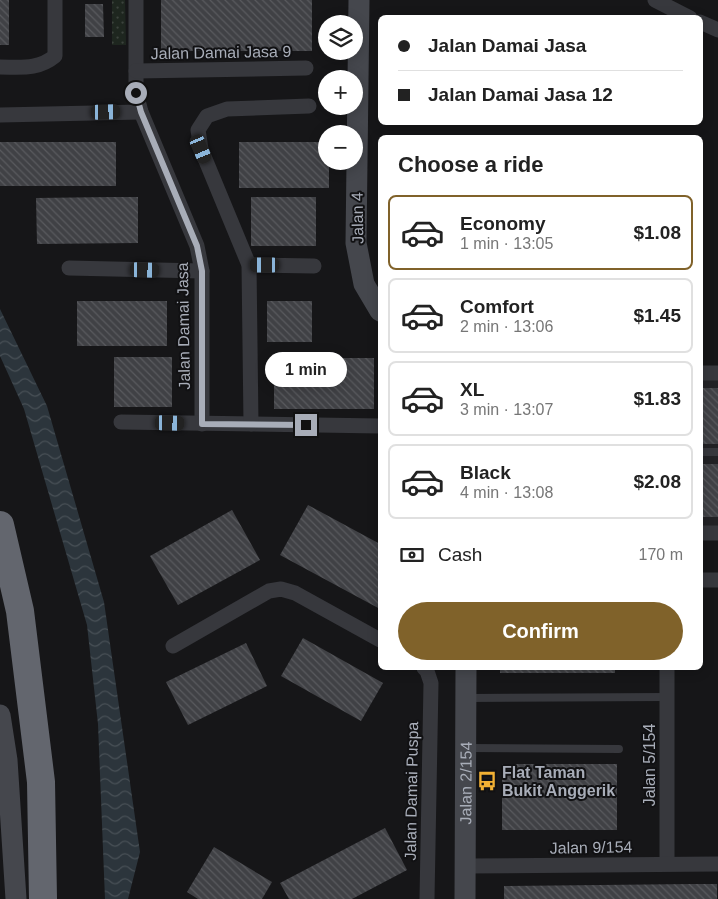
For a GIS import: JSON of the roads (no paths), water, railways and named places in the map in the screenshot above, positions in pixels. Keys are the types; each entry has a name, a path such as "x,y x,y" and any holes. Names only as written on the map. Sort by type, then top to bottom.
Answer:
{"highway":[{"path":"0,525 20,610 38,753 41,782 44,889"}],"street":[{"path":"0,67 36,67 46,63 55,56 56,0"},
{"name":"Jalan Damai Jasa","path":"136,0 136,93 141,112 197,246 202,271 202,424"},
{"name":"Jalan 4","path":"359,0 356,243 364,284 378,307"},
{"path":"655,0 684,15"},
{"path":"703,23 718,30"},
{"name":"Jalan Damai Jasa 9","path":"136,70 306,68"},
{"path":"251,424 249,265 201,149 198,130 207,116 227,109 309,106"},
{"path":"0,115 141,112"},
{"path":"249,265 314,266"},
{"path":"69,268 202,271"},
{"path":"703,373 718,373"},
{"path":"121,422 378,426"},
{"path":"703,533 718,533"},
{"path":"703,580 718,580"},
{"path":"173,646 269,591 281,589 295,593 378,639"},
{"name":"Jalan Damai Puspa","path":"426,670 431,683 426,899"},
{"name":"Jalan 2/154","path":"465,899 466,670"},
{"name":"Jalan 5/154","path":"666,670 667,864"},
{"path":"0,715 7,760 16,899"},
{"name":"Jalan 9/154","path":"465,866 718,864"}],"lane":[{"path":"703,452 718,452"},
{"path":"466,698 667,697"},
{"path":"466,748 619,749"}],"water":[{"path":"0,309 47,406 104,602 140,852 128,899 105,899 98,724 87,625 24,409 0,356"}],"place":[{"name":"Flat Taman Bukit Anggerik","path":"487,781"}]}
